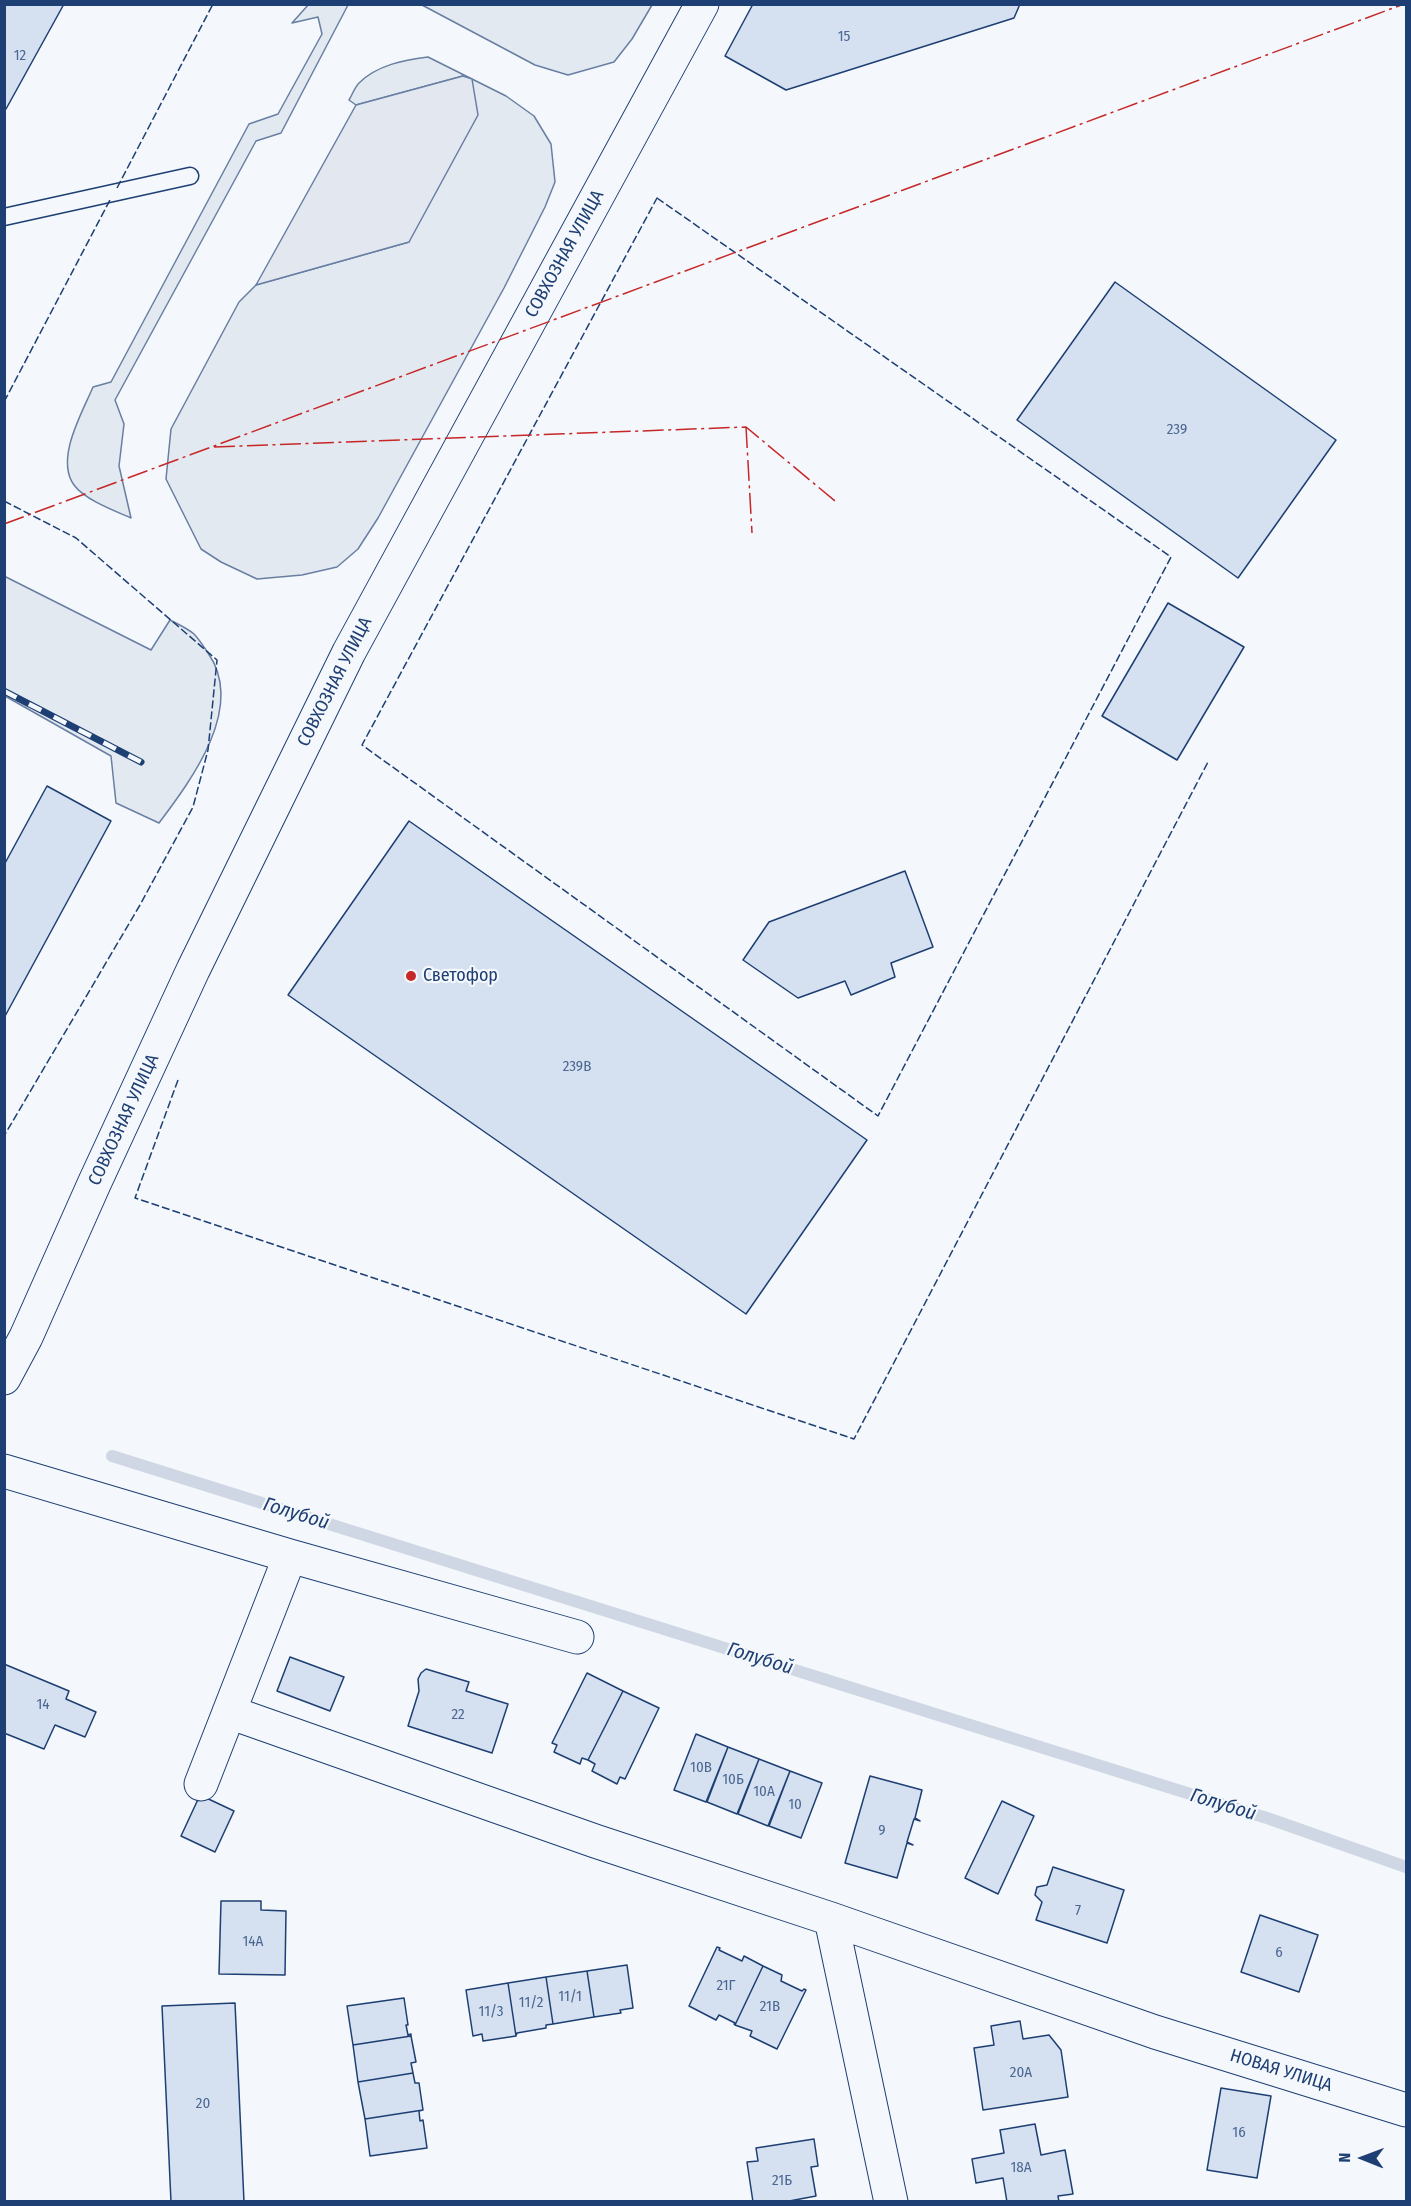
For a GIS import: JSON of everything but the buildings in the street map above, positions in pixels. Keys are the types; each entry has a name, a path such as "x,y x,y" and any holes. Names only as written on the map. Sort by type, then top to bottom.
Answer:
{"street":[{"name":"СОВХОЗНАЯ УЛИЦА","path":"4,1378 26,1337 193,970 349,652 702,4"},
{"path":"4,1471 290,1556 577,1637"},
{"path":"201,1784 290,1556"},
{"name":"НОВАЯ УЛИЦА","path":"229,1712 594,1841 831,1919 1155,2032 1407,2110"},
{"path":"831,1919 891,2202"}],"lane":[{"path":"4,218 190,176"}],"shaded area":[{"path":"309,4 348,5 281,133 256,141 115,400 124,424 119,466 131,518 93,500 74,485 67,462 72,436 93,387 111,382 249,124 278,114 322,34 318,17 292,23"},
{"path":"652,4 632,39 614,62 568,75 535,65 422,5"},
{"path":"428,57 506,96 534,116 551,144 555,182 545,207 504,288 378,518 358,549 337,567 302,575 257,579 221,562 201,549 166,479 171,429 239,302 256,285 409,242 463,76 356,105 349,100 359,83 374,72 400,62"},
{"path":"463,76 472,79 478,115 409,242 256,285 356,105"},
{"path":"4,576 151,650 170,620 194,634 208,653 218,674 221,696 218,719 199,764 159,823 116,803 111,756 5,696"}],"waterway":[{"name":"Голубой","path":"112,1456 1270,1819 1406,1867"}],"railway":[{"path":"4,691 141,762"}],"fence":[{"path":"117,188 213,4"},
{"path":"4,402 111,198"},
{"path":"657,198 1171,557 878,1116 362,745 657,198"},
{"path":"4,501 76,538 217,660 208,750 193,807 140,905 4,1136"},
{"path":"178,1080 135,1198 854,1439 1208,762"}],"power":[{"path":"4,524 1404,4"},
{"path":"746,427 752,533"},
{"path":"214,447 746,427 835,501"}],"place":[{"name":"Светофор","path":"411,976"}]}
